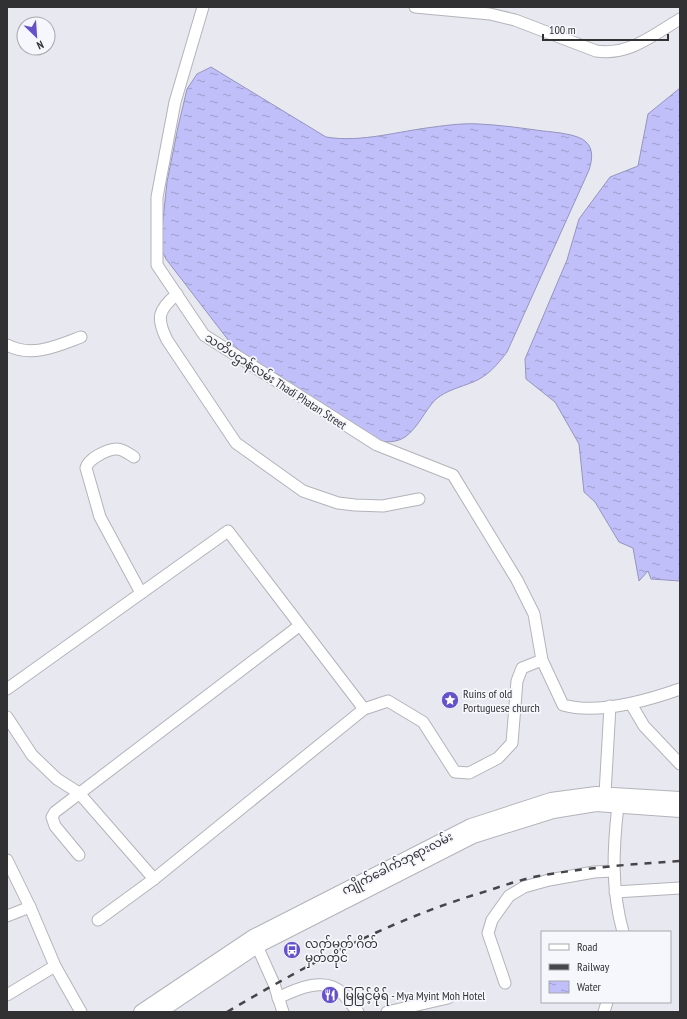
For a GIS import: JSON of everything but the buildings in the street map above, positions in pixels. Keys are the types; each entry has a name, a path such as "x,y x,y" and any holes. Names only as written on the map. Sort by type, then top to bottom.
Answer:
{"main road":[{"name":"ကျိုက်ခေါက်ဘုရားလမ်း","path":"141,1012 253,937 471,826 551,800 596,794 680,800"},
{"name":"ကျိုက်ခေါက်ဘုရားလမ်း","path":"159,1012 256,946 473,836 553,811 596,804 680,810"}],"street":[{"name":"သတိပဌာန်လမ်း Thadi Phatan Street","path":"203,7 175,102 157,197 157,265 204,335 377,445 453,475 517,580 534,614 542,660 563,705 575,708 610,706"},
{"path":"415,7 496,16 543,30 596,51 610,53 637,45 680,19"},
{"path":"177,294 165,304 159,319 160,327 241,448 303,491 338,503 383,506 419,499"},
{"path":"7,345 20,350 41,351 81,337"},
{"path":"134,457 118,449 110,450 92,459 87,464 86,468 100,517 141,593"},
{"path":"7,689 228,531 299,626 364,709"},
{"path":"79,855 55,826 52,817 79,792 299,626"},
{"path":"98,920 154,879 364,709 388,701 423,722 455,772 469,773 498,758 512,743 517,681 522,668 542,660"},
{"path":"605,794 610,706 631,704 680,689"},
{"path":"631,704 644,726 680,764"},
{"path":"7,717 32,755 57,779 79,792 154,879"},
{"path":"618,805 613,871 615,892 623,931"},
{"path":"7,860 30,907 55,966 81,1012"},
{"path":"505,983 488,933 492,920 509,896 524,887 549,880 594,872 613,871"},
{"path":"615,892 680,888"},
{"path":"7,916 30,907"},
{"path":"256,946 278,998 282,1012"},
{"path":"7,995 55,966"},
{"path":"278,998 305,987 326,986 336,988 358,1012"},
{"path":"387,1012 448,998"}],"water":[{"path":"211,67 326,137 353,139 366,138 440,126 474,124 566,134 583,139 589,145 591,159 589,170 507,352 496,366 483,377 449,391 436,399 414,429 402,439 391,442 376,441 247,357 229,341 166,259 162,251 162,229 167,182 178,127 187,89 197,74"},
{"path":"680,88 680,581 651,579 648,571 639,581 633,548 619,542 595,502 584,492 579,444 555,402 526,379 525,359 567,260 579,219 610,177 638,166 648,114"}],"railway":[{"path":"227,1012 290,976 353,943 385,928 452,902 533,877 606,867 680,861"}],"place":[{"name":"Ruins of old Portuguese church","path":"450,700"},
{"name":"လက်မှတ် ဂိတ် မှတ်တိုင်","path":"292,950"},
{"name":"မြမြင့်မိုရ် - Mya Myint Moh Hotel","path":"330,995"}]}
